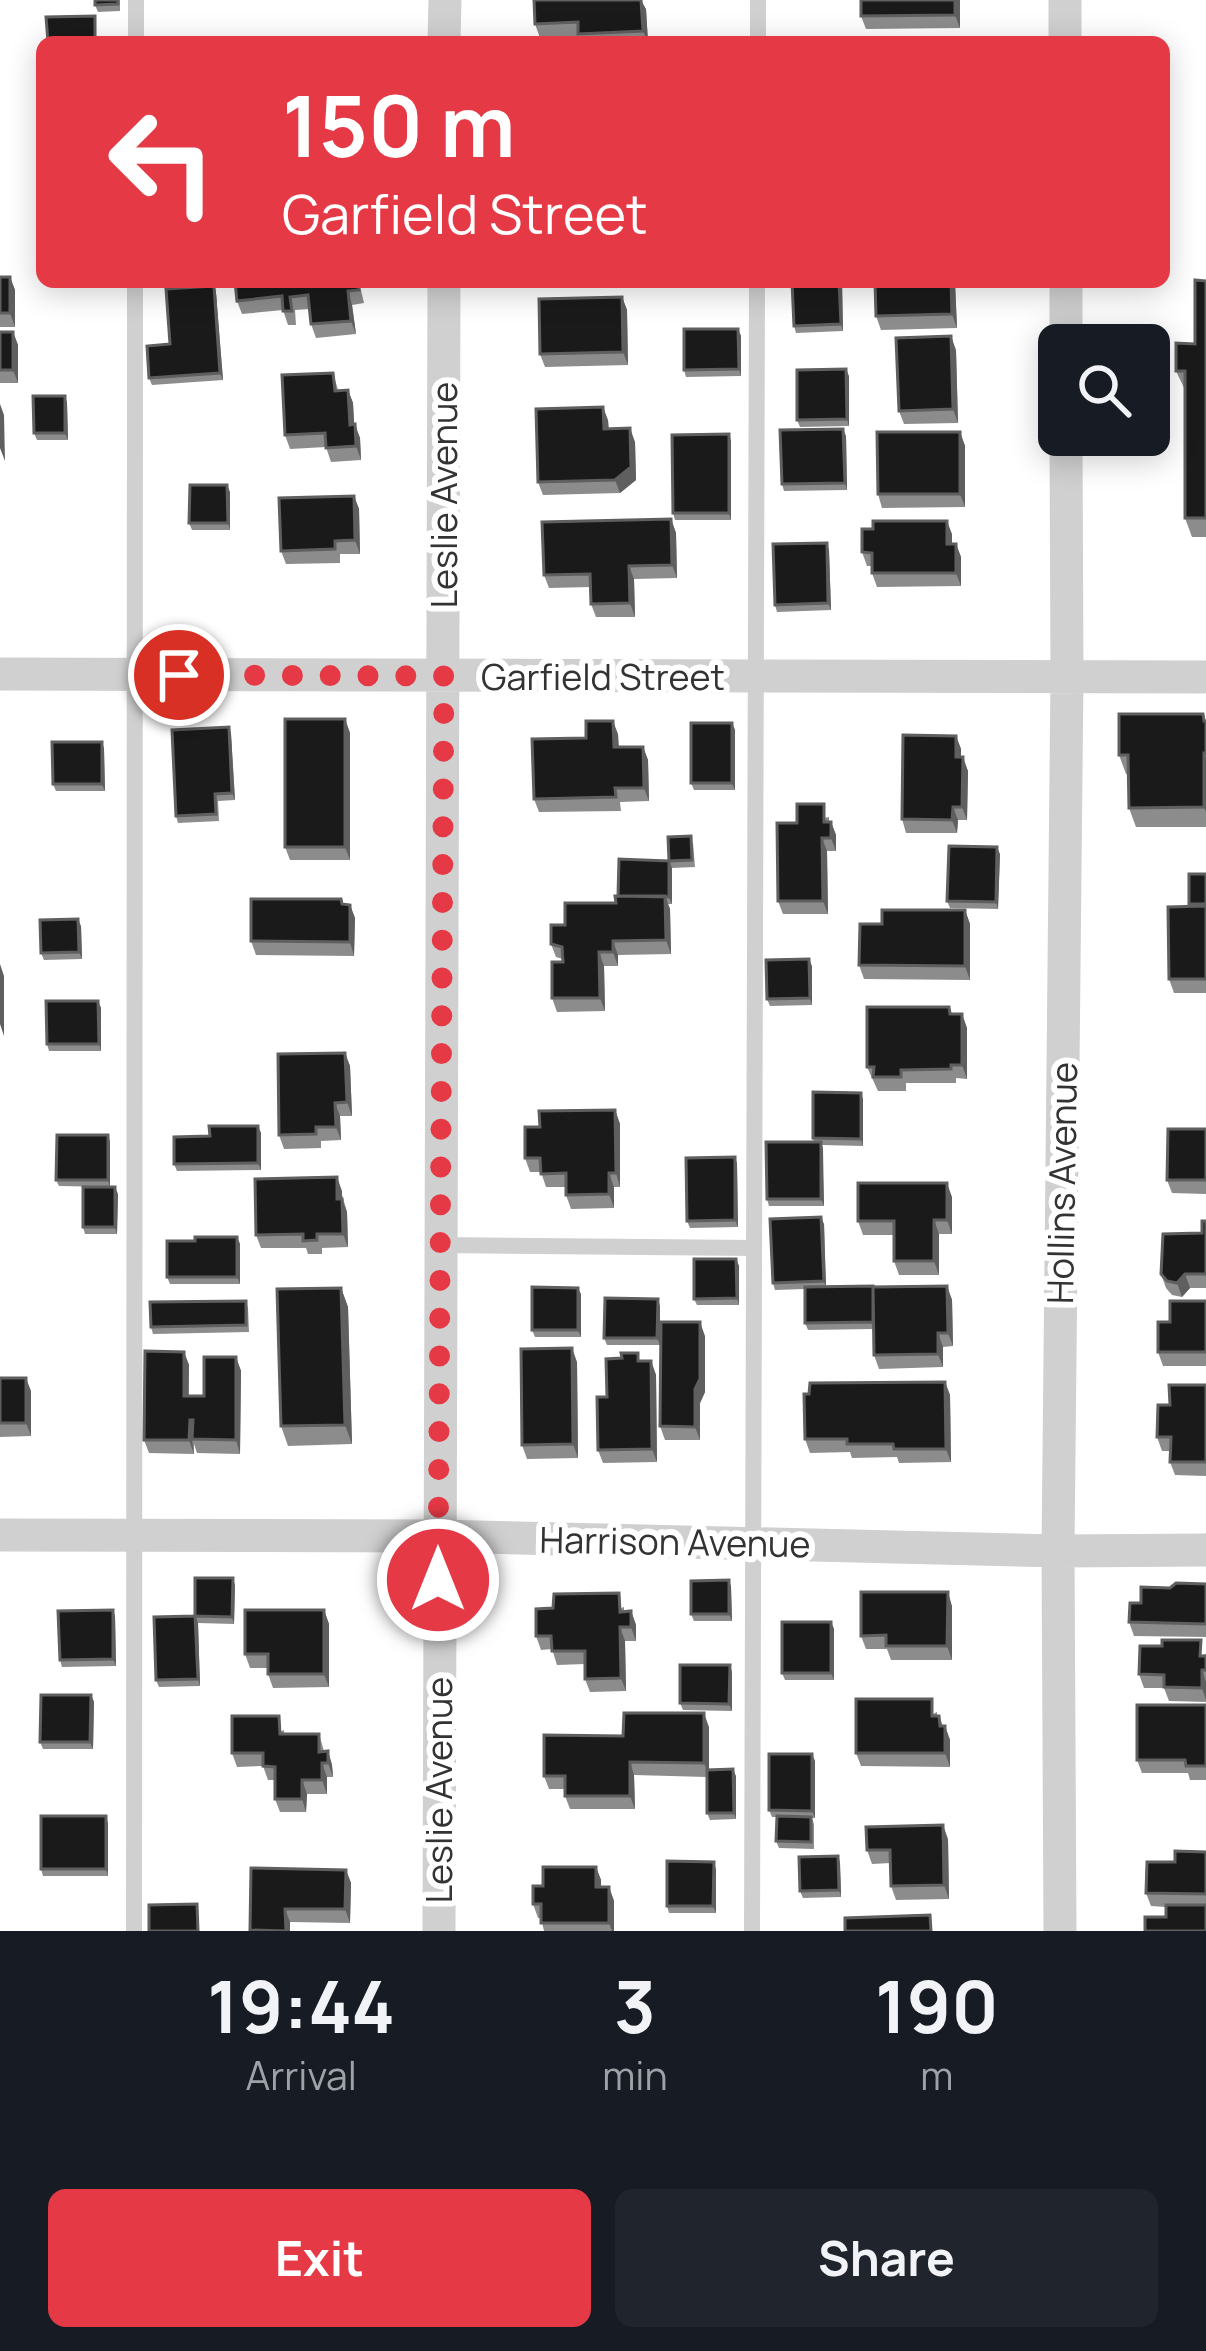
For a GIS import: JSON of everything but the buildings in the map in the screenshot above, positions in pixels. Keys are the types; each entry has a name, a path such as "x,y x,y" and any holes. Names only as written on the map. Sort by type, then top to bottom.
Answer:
{"street":[{"path":"445,0 445,36"},
{"path":"1065,0 1065,36"},
{"name":"Leslie Avenue","path":"439,1931 444,288"},
{"path":"1066,288 1066,324"},
{"name":"Hollins Avenue","path":"1060,1931 1066,456"},
{"name":"Garfield Street","path":"0,674 1206,677"},
{"name":"Harrison Avenue","path":"0,1535 438,1536 1058,1551 1206,1550"}],"lane":[{"path":"136,0 136,36"},
{"path":"758,0 758,36"},
{"path":"134,1931 135,288"},
{"path":"752,1931 757,288"},
{"path":"440,1245 753,1248"}],"route":[{"path":"179,675 444,676 438,1580"}]}
